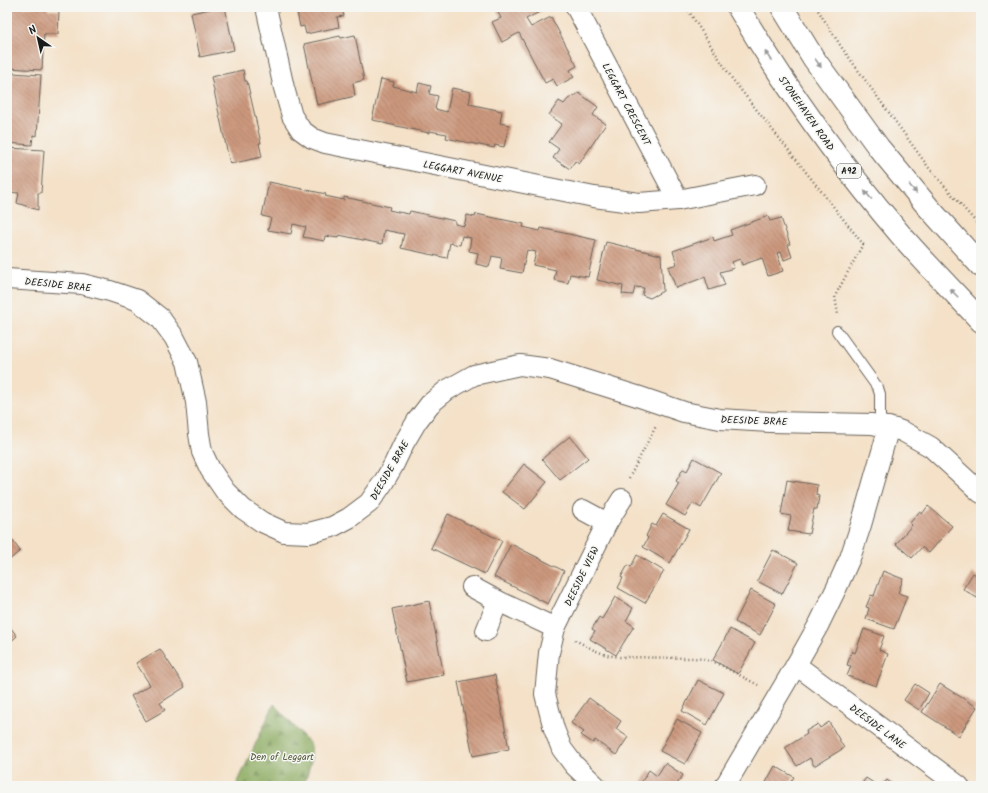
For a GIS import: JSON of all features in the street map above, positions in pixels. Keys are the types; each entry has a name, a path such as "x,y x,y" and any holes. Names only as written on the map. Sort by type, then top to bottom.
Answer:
{"main road":[{"name":"STONEHAVEN ROAD","path":"738,7 784,82 860,185 901,235 981,321"},
{"path":"782,7 814,59 879,148 928,207 981,266"}],"street":[{"name":"LEGGART AVENUE","path":"266,7 284,88 292,116 301,130 312,138 325,143 594,197 640,203 678,200 755,185"},
{"name":"LEGGART CRESCENT","path":"576,7 678,200"},
{"name":"DEESIDE BRAE","path":"7,279 82,284 110,291 136,300 160,318 174,337 187,362 196,402 198,434 202,452 210,469 224,491 242,509 262,522 284,532 309,533 332,527 349,518 369,503 393,466 417,421 430,404 447,390 474,375 520,365 550,369 684,412 720,419 770,422 872,424 884,426 904,432 931,447 981,493"},
{"path":"725,786 796,665 837,587 850,558 861,525 884,426"},
{"name":"DEESIDE VIEW","path":"596,786 574,766 562,748 554,729 545,694 549,653 555,628 606,523 622,499"},
{"path":"583,510 606,523"},
{"path":"472,587 555,628"},
{"path":"486,631 498,601"},
{"name":"DEESIDE LANE","path":"796,665 959,786"}],"lane":[{"path":"836,331 878,388 884,426"}],"path":[{"path":"686,7 732,80 863,244 835,296 839,324 836,331"},
{"path":"816,7 842,48 929,168 981,228"},
{"path":"622,499 621,492 658,422"},
{"path":"555,628 606,655 620,657 704,659 717,663 778,695"}],"green space":[{"name":"Den of Leggart","path":"274,704 311,745 311,761 305,786 236,786"}],"building":[{"path":"11,7 48,7 48,10 59,10 58,34 44,34 42,70 7,68"},
{"path":"225,7 234,50 200,57 191,13"},
{"path":"296,7 342,7 344,16 337,17 339,27 306,34 304,26 300,27"},
{"path":"495,7 549,7 526,19 531,27 551,17 577,66 570,70 574,77 557,86 553,79 545,83 519,33 502,42 492,22 501,18"},
{"path":"355,35 364,80 353,83 355,96 317,105 304,44 340,36 341,38"},
{"path":"243,70 245,81 247,81 261,143 259,143 262,157 230,164 211,77"},
{"path":"13,73 41,75 37,136 33,135 32,145 7,143 7,82 12,82"},
{"path":"381,79 394,82 393,86 417,92 419,83 431,86 429,94 438,96 435,109 447,112 452,88 471,92 469,104 502,111 500,123 509,125 504,147 495,145 494,148 446,138 447,134 429,131 429,133 372,120"},
{"path":"579,93 598,107 593,115 606,124 579,164 575,161 570,169 553,158 559,149 549,142 562,124 549,115 559,101 564,104 568,99"},
{"path":"7,148 44,150 41,193 38,193 38,210 17,203 19,193 7,192"},
{"path":"269,182 326,194 325,196 344,200 344,197 390,207 389,210 398,212 409,214 410,211 455,221 455,224 464,226 467,215 475,217 476,214 524,224 523,227 540,231 541,228 596,240 588,277 570,274 568,283 554,280 556,270 533,265 536,252 527,250 522,273 500,269 502,258 492,256 489,267 476,264 478,253 469,251 471,238 462,236 460,245 450,243 447,258 401,248 404,234 384,230 382,244 339,235 338,238 325,236 324,241 303,237 306,227 293,224 291,234 268,230 271,218 262,216"},
{"path":"768,216 770,221 781,218 790,244 788,245 792,257 784,260 781,252 777,253 783,271 768,276 762,258 742,265 740,259 732,262 734,268 720,272 725,285 709,290 705,277 676,288 668,267 677,264 673,251 713,237 714,241 732,235 730,230"},
{"path":"606,242 661,255 663,291 650,298 642,295 644,288 635,287 633,295 622,294 623,286 597,280"},
{"path":"570,436 588,458 560,480 542,459"},
{"path":"694,458 721,473 701,508 693,503 685,516 666,505 679,483 676,481 683,469 687,471"},
{"path":"524,464 547,482 525,509 502,492"},
{"path":"787,480 817,485 816,495 819,496 817,509 814,509 809,534 788,531 791,516 781,514"},
{"path":"928,506 952,526 929,553 922,547 912,558 896,544 912,525 910,523 919,512 922,514"},
{"path":"448,514 502,541 485,574 431,548"},
{"path":"663,514 689,529 670,563 643,547 648,538 646,536 652,524 656,526"},
{"path":"10,537 20,551 8,561 7,540"},
{"path":"511,544 564,571 548,604 494,577"},
{"path":"773,550 798,563 782,594 757,581"},
{"path":"637,555 664,571 645,603 618,588 623,578 621,577 628,565 631,567"},
{"path":"883,571 903,579 898,593 907,596 894,629 866,619 869,608 866,607 871,595 874,596"},
{"path":"973,573 981,578 981,592 977,598 963,589"},
{"path":"751,590 776,604 760,635 735,622"},
{"path":"615,597 633,608 626,621 634,626 616,655 590,639 595,631 592,629 599,617 602,619"},
{"path":"429,601 444,675 407,682 392,609"},
{"path":"7,623 17,636 7,645"},
{"path":"730,629 755,643 738,674 713,660"},
{"path":"864,629 884,636 879,650 888,654 876,686 847,676 851,666 847,665 852,651 855,653"},
{"path":"160,649 185,687 160,703 165,710 146,721 131,696 150,685 136,663"},
{"path":"495,675 509,749 473,756 458,682"},
{"path":"698,680 724,693 707,725 682,711"},
{"path":"915,684 929,693 919,710 904,700"},
{"path":"940,684 977,707 959,736 922,712"},
{"path":"589,698 621,721 616,729 628,737 616,755 595,740 593,743 581,735 584,732 571,723"},
{"path":"677,719 702,733 685,764 660,751"},
{"path":"829,722 844,748 814,766 810,758 797,766 785,748 807,734 806,731 818,724 820,728"},
{"path":"665,763 683,775 676,786 639,786 649,770 657,776"},
{"path":"775,766 794,777 788,786 764,786"},
{"path":"866,778 878,786 860,786"},
{"path":"887,780 895,786 882,786"}]}
